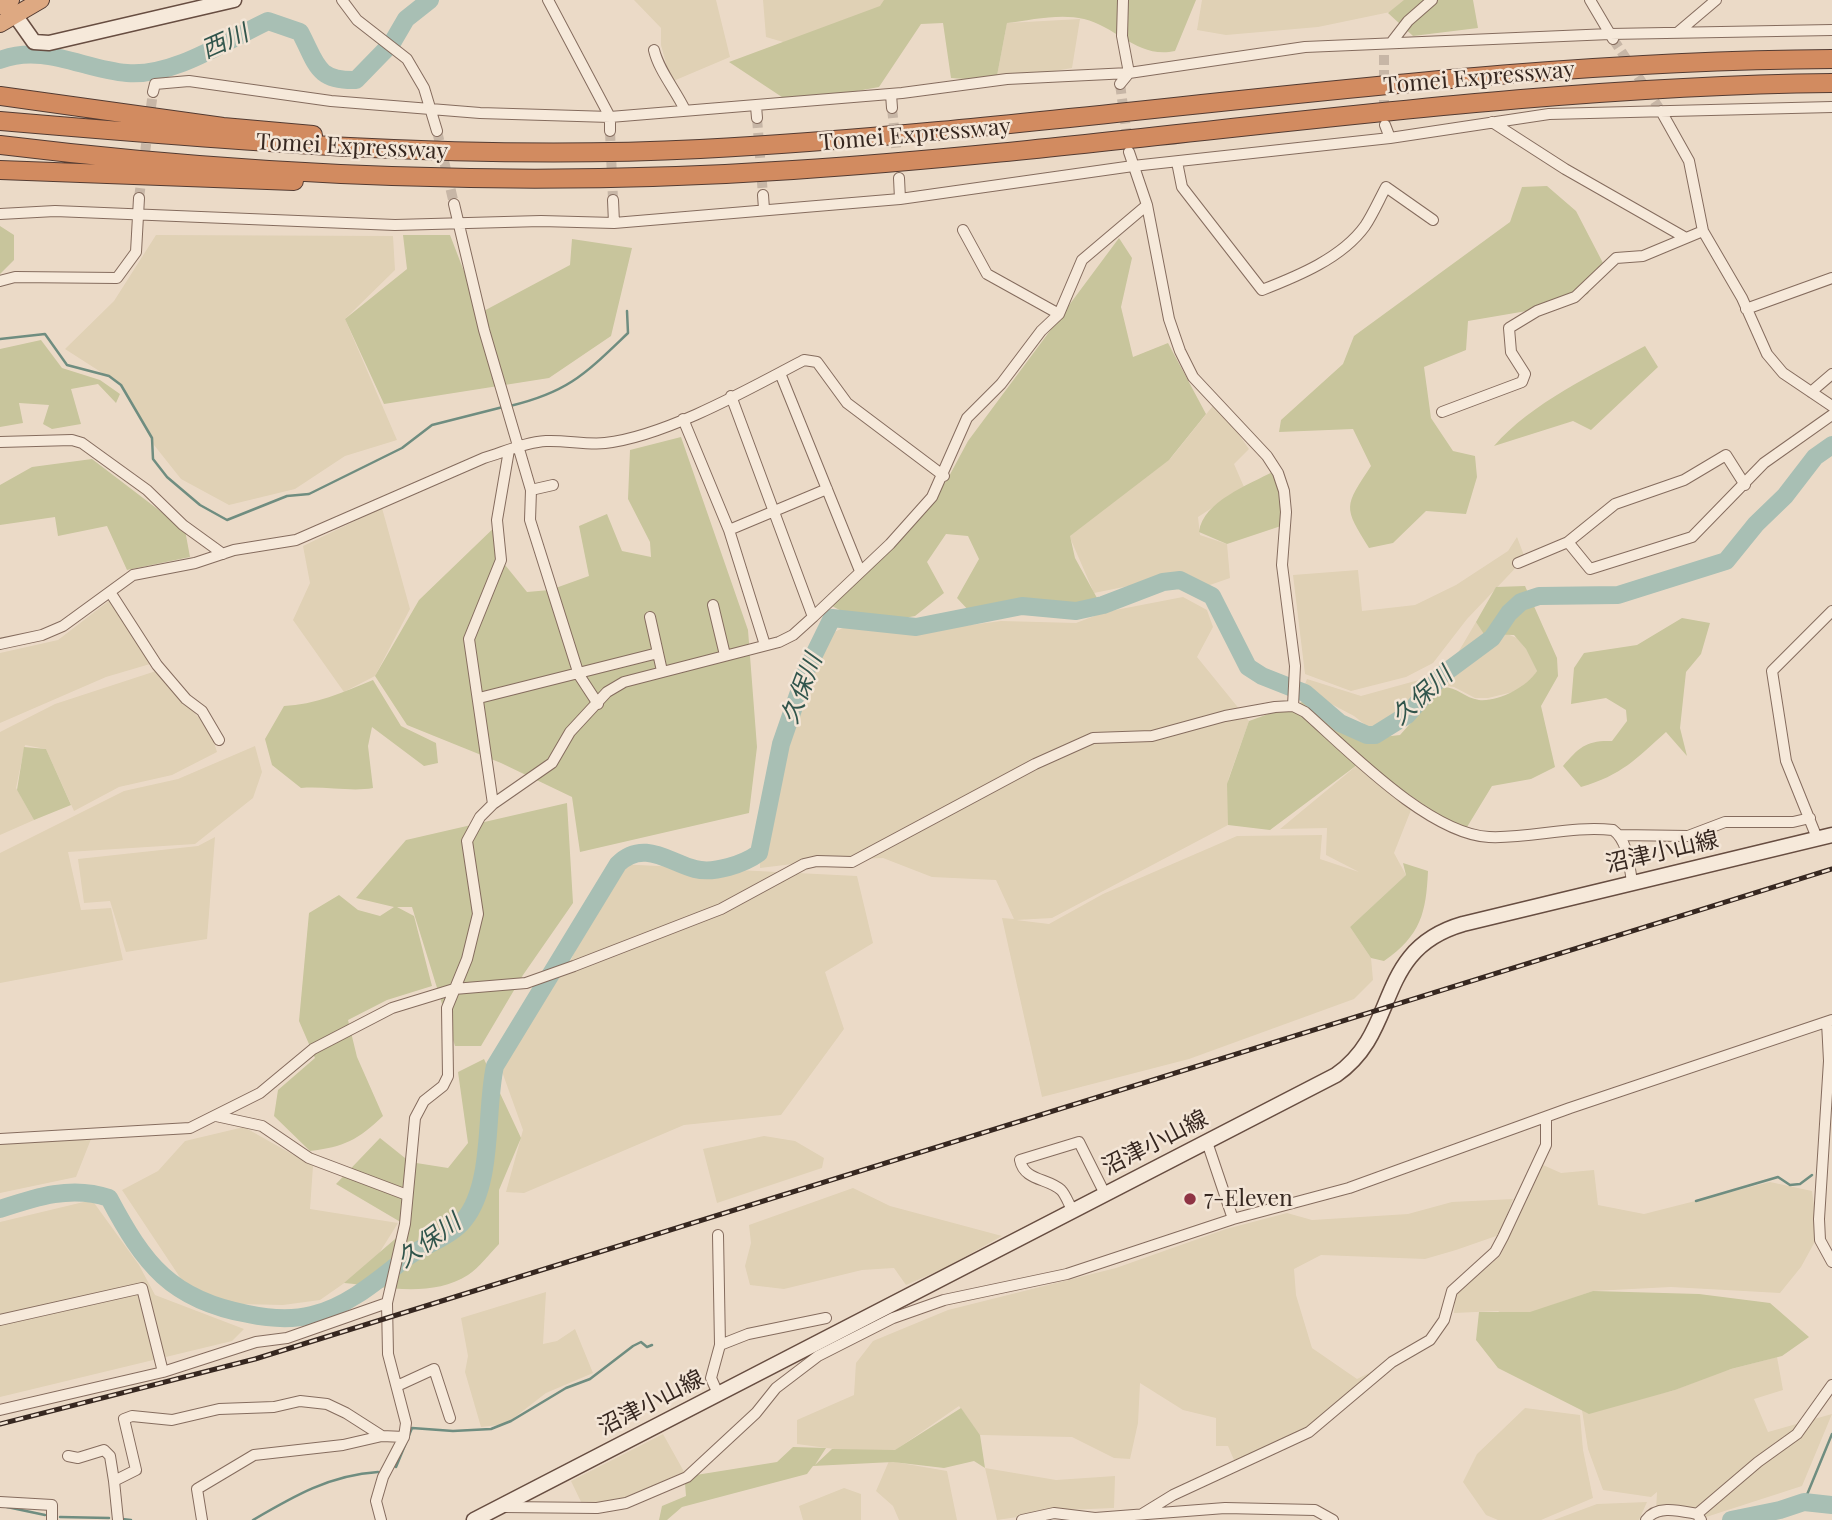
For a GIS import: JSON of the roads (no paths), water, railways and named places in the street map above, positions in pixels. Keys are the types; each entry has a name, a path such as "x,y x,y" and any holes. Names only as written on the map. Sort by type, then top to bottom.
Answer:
{"highway":[{"path":"0,6 13,8 41,0"},
{"path":"0,24 13,8"},
{"name":"Tomei Expressway","path":"0,121 317,146 478,152 631,151 794,143 1507,72 1700,61 1832,59"},
{"name":"Tomei Expressway","path":"0,145 181,162 416,177 633,178 887,163 1507,99 1687,86 1832,83"},
{"path":"0,96 223,127 327,136 631,151"},
{"path":"0,170 414,187 473,187 633,178"}],"main road":[{"path":"13,8 34,41 49,43 234,0"},
{"name":"沼津小山線","path":"474,1520 718,1394 891,1312 1073,1211 1346,1068 1369,1042 1412,953 1431,936 1463,923 1832,835"}],"street":[{"path":"342,0 357,20 398,52 416,73 437,131"},
{"path":"548,0 610,117 610,131"},
{"path":"1123,0 1122,36 1129,73"},
{"path":"1384,55 1387,43 1432,0"},
{"path":"1590,0 1611,36"},
{"path":"1677,33 1716,0"},
{"path":"153,92 155,84 189,81 331,101 429,109 610,117 891,94 1007,79 1129,73 1305,47 1832,30"},
{"path":"654,50 658,68 667,75 685,110"},
{"path":"1120,84 1129,73"},
{"path":"891,94 892,108"},
{"path":"756,106 757,118"},
{"path":"0,214 55,211 395,225 614,223 900,199 1133,166 1390,138 1549,114 1832,107"},
{"path":"1661,111 1689,161 1703,231 1773,363 1832,406"},
{"path":"1493,122 1565,169 1686,238"},
{"path":"1385,125 1390,138"},
{"path":"1129,152 1147,205 1169,319 1180,351 1193,377 1267,456 1278,473 1284,491 1286,512 1282,565 1294,677 1293,705"},
{"path":"1177,162 1182,187 1262,290 1292,278 1337,252 1364,227 1386,187 1433,220"},
{"path":"899,178 900,199"},
{"path":"763,195 764,209"},
{"path":"0,281 15,277 117,278 136,252 139,198"},
{"path":"613,200 614,223"},
{"path":"454,204 484,330 531,490 530,520 578,673 598,704"},
{"path":"381,1520 376,1501 383,1476 404,1437 406,1423 388,1353 388,1290 405,1224 415,1118 424,1101 443,1086 448,1076 447,1008 473,940 478,915 467,841 480,817 494,804 552,764 570,732 607,692 624,682 765,645 793,635 813,617 932,497 944,476 967,418 1000,384 1041,331 1059,314 1082,260 1147,205"},
{"path":"963,230 987,274 1059,314"},
{"path":"1443,412 1522,382 1525,374 1511,352 1509,328 1537,311 1575,297 1616,258 1643,256 1703,231"},
{"path":"1746,309 1832,278"},
{"path":"0,644 43,635 62,626 133,575 296,540 484,458 509,450 543,441 603,444 684,419 804,360 817,362 847,403 944,476"},
{"path":"780,373 860,571"},
{"path":"1811,392 1832,374"},
{"path":"731,396 813,617"},
{"path":"1568,542 1590,569 1692,537 1764,463 1832,415"},
{"path":"684,419 729,530 765,645"},
{"path":"0,442 72,440 82,443 147,490 183,525 223,554"},
{"path":"494,804 469,639 501,560 498,520 509,450"},
{"path":"1518,563 1568,542 1615,504 1684,480 1726,455 1745,485"},
{"path":"531,490 553,485"},
{"path":"729,530 827,489"},
{"path":"110,592 157,665 186,699 202,711 219,740"},
{"path":"713,605 725,655"},
{"path":"1817,838 1786,761 1772,671 1832,611"},
{"path":"650,617 662,671"},
{"path":"478,698 658,653"},
{"path":"0,1139 190,1128 268,1087 313,1049 392,1008 454,989 526,983 721,909 804,864 817,861 852,862 1035,764 1093,738 1152,736 1225,716 1293,705 1305,712 1391,789 1464,832 1492,837 1601,828 1613,830 1620,835 1688,836 1725,822 1793,822 1810,818"},
{"path":"1620,835 1632,882"},
{"path":"497,1508 597,1508 626,1503 687,1477 756,1413 776,1388 818,1356 891,1312 1067,1274 1233,1219 1349,1188 1829,1021 1819,1219 1820,1240 1832,1262"},
{"path":"216,1116 262,1126 309,1158 407,1195"},
{"path":"1142,1514 1173,1495 1309,1432 1392,1362 1430,1340 1444,1320 1452,1291 1495,1252 1503,1237 1546,1145 1546,1118"},
{"path":"1073,1211 1060,1189 1043,1183 1024,1170 1020,1160 1079,1142 1105,1194"},
{"path":"1207,1142 1233,1219"},
{"path":"718,1235 720,1345 711,1378 718,1394"},
{"path":"0,1320 142,1288 163,1372"},
{"path":"0,1410 163,1372 256,1342 287,1338 387,1303"},
{"path":"720,1345 747,1334 826,1318"},
{"path":"397,1386 434,1369 450,1418"},
{"path":"1646,1520 1656,1511 1665,1510 1700,1518 1758,1462 1797,1434 1832,1385"},
{"path":"114,1481 135,1470 124,1419 132,1416 172,1420 219,1409 274,1407 300,1401 327,1404 382,1436"},
{"path":"202,1520 197,1489 254,1455 343,1445 382,1436 404,1437"},
{"path":"68,1456 78,1458 104,1450 110,1457 118,1520"},
{"path":"0,1502 52,1505 51,1520"},
{"path":"1022,1520 1054,1513 1095,1518 1225,1508 1315,1510 1334,1520"}],"waterway":[{"name":"西川","path":"0,60 32,54 111,71 145,73 200,56 268,21 300,32 315,62 325,74 343,80 356,80 392,43 406,19 430,0"},
{"path":"510,406 547,394 588,370 628,333 627,311"},
{"path":"0,339 45,334 67,365 109,376 121,385 152,438 153,459 167,477 200,505 227,520 287,496 309,494 402,448 432,425 503,407"},
{"name":"久保川","path":"0,1209 54,1194 95,1194 109,1198 148,1260 179,1289 221,1308 280,1318 312,1315 338,1306 362,1292 413,1253 452,1231 474,1205 480,1187 495,1066 618,864 637,853 646,853 656,854 695,869 711,870 737,864 759,853 781,744 807,669 832,618 916,627 1022,606 1076,611 1103,605 1163,582 1180,580 1212,596 1248,667 1262,676 1305,693 1340,723 1367,735 1375,735 1407,715 1442,675 1492,638 1509,613 1521,602 1539,596 1618,595 1726,561 1756,524 1785,496 1815,457 1832,445"},
{"path":"1696,1201 1778,1177 1790,1185 1800,1184 1812,1175"},
{"path":"396,1467 412,1428 453,1431 491,1429 511,1421 566,1388 590,1379 633,1346 641,1342 647,1347 652,1345"},
{"path":"1804,1502 1832,1434"},
{"path":"253,1520 328,1482 378,1472"},
{"path":"1731,1520 1804,1502 1832,1505"},
{"path":"7,1507 45,1515"},
{"path":"60,1517 109,1518"},
{"path":"122,1519 131,1520"}],"tunnel":[{"path":"1613,39 1661,111"},
{"path":"1384,55 1384,114"},
{"path":"1120,84 1128,143"},
{"path":"139,198 153,92"},
{"path":"892,108 898,166"},
{"path":"757,118 763,195"},
{"path":"437,131 454,204"},
{"path":"610,131 613,200"}],"railway":[{"path":"0,1424 255,1359 1832,869"}],"place":[{"name":"7-Eleven","path":"1190,1199"}]}
